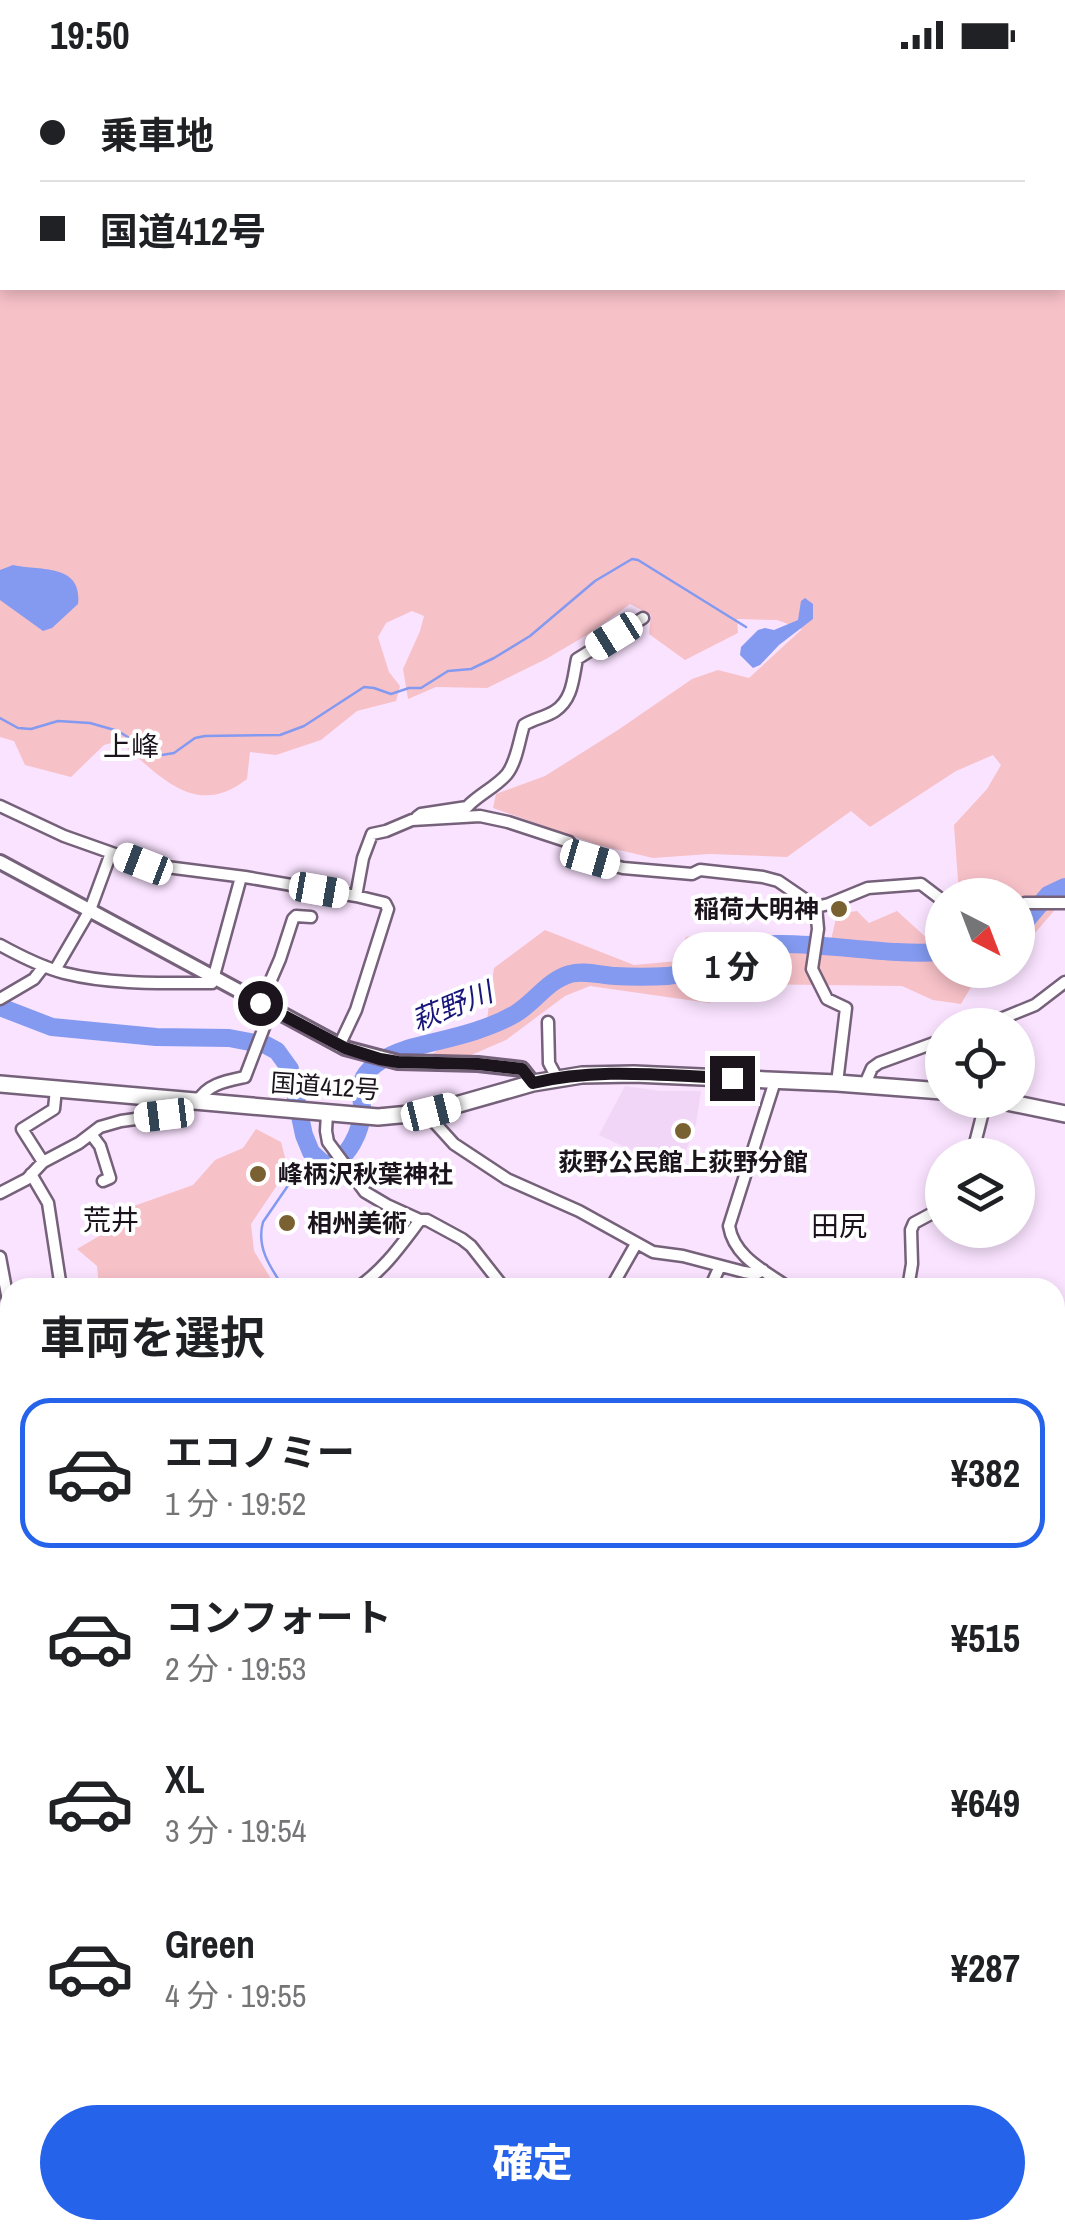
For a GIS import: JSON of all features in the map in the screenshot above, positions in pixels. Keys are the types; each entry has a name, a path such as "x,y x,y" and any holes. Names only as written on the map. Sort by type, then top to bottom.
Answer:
{"highway":[{"name":"国道412号","path":"0,1084 378,1117 431,1112 556,1078 634,1074 925,1089"},
{"path":"1035,1108 1065,1114"}],"street":[{"path":"356,896 369,837 421,814 467,807 496,784 508,773 524,725 555,711 571,692 578,659 644,618"},
{"path":"0,806 64,836 143,864 384,903 388,908 356,1010 339,1046"},
{"path":"412,820 492,818 569,842 590,859 623,868 692,874 700,870 778,881 816,907"},
{"path":"0,1000 50,968 90,910 111,854"},
{"path":"0,862 339,1046 398,1062 522,1069 533,1083"},
{"path":"0,945 66,974 142,984 212,983 240,877"},
{"path":"816,907 868,888 921,884 925,887"},
{"path":"1035,904 1062,903"},
{"path":"816,907 818,929 812,969 828,999 846,1008 837,1083"},
{"path":"0,1193 100,1127 176,1112 212,1086 245,1077 262,1034 266,1006 293,920 296,916 311,917"},
{"path":"1029,1008 1065,982"},
{"path":"548,1022 545,1035 549,1063 556,1078"},
{"path":"865,1084 872,1068 879,1063 925,1046"},
{"path":"774,1278 738,1250 728,1226 776,1081"},
{"path":"43,1162 22,1130 54,1109 56,1089"},
{"path":"320,1112 328,1142 365,1192 386,1205 427,1220 471,1246 496,1278"},
{"path":"431,1112 434,1124 454,1144 495,1173 580,1211 636,1244 653,1252 756,1274 763,1270"},
{"path":"91,1134 100,1146 111,1178"},
{"path":"31,1174 48,1203 59,1278"},
{"path":"910,1278 910,1236 914,1223 925,1217"},
{"path":"371,1278 420,1220"},
{"path":"617,1278 636,1244"},
{"path":"715,1278 720,1266"}],"shaded area":[{"path":"0,290 1065,290 1065,898 1035,933 1035,878 958,878 954,825 987,789 1001,765 993,755 956,771 870,827 851,811 787,857 709,854 653,858 598,845 493,808 496,794 545,776 692,679 718,670 749,678 802,629 777,620 737,619 738,633 685,660 649,634 651,615 630,604 592,632 487,688 436,687 408,699 403,669 424,616 412,611 386,623 378,637 389,672 400,686 396,701 357,711 321,740 276,755 250,752 247,779 228,791 194,794 178,788 119,741 104,745 71,777 25,765 14,741 0,737"},
{"path":"857,911 869,923 897,911 925,936 925,988 970,988 961,1004 933,1000 902,986 750,984 709,1003 590,986 565,996 506,1040 462,1059 429,1056 463,1040 487,1020 494,968 545,930 634,965 678,961 686,937 714,933 720,944 761,953 831,940 837,914"},
{"path":"625,1086 701,1091 696,1124 678,1172 599,1135"},
{"path":"256,1129 281,1142 288,1169 251,1224 254,1251 270,1278 98,1278 97,1266 77,1249 113,1228 131,1207 193,1185 215,1160 243,1148"}],"water":[{"path":"13,565 66,575 74,581 78,604 52,628 43,631 0,600 0,570"},
{"path":"805,598 813,604 813,619 753,668 740,655 741,647 758,630 774,630 798,620"}],"waterway":[{"path":"0,718 18,728 31,729 58,721 90,723 118,731 162,755 174,753 195,738 205,736 280,735 304,726 364,687 391,694 421,688 448,671 471,669 494,658 530,636 595,581 632,559 746,627"},
{"name":"萩野川","path":"1035,910 1048,895 1065,887"},
{"name":"萩野川","path":"0,1007 52,1027 156,1037 229,1038 266,1045 277,1051 290,1069 304,1135 311,1152 324,1164 347,1152 357,1134 362,1115 362,1081 377,1063 407,1049 502,1021 570,974 673,975 734,951 776,944 925,952"},
{"path":"278,1278 263,1248 263,1222 311,1152"}],"place":[{"name":"稲荷大明神","path":"839,909"},
{"name":"荻野公民館上荻野分館","path":"683,1131"},
{"name":"峰柄沢秋葉神社","path":"258,1174"},
{"name":"相州美術","path":"287,1223"}],"district":[{"name":"上峰","path":"131,746"},
{"name":"荒井","path":"111,1220"},
{"name":"田尻","path":"839,1226"}],"route":[{"path":"260,1003 345,1048 398,1062 522,1069 533,1083 582,1075 732,1078"}]}
